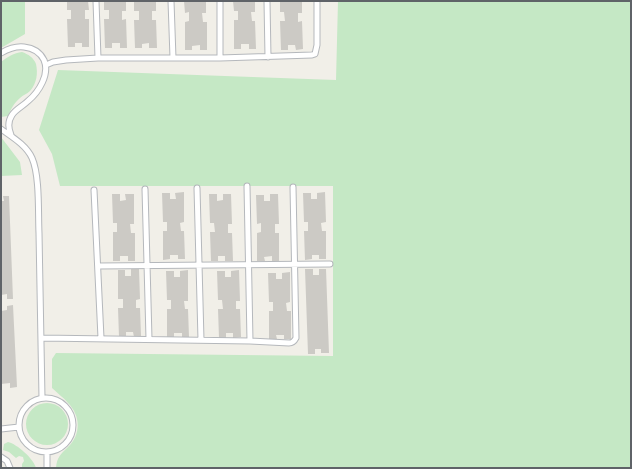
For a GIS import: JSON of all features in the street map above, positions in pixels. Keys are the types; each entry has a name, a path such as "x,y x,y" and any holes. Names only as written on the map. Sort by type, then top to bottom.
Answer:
{"lane":[{"path":"96,1 98,58"},
{"path":"171,1 173,58"},
{"path":"220,1 220,58"},
{"path":"267,1 268,57"},
{"path":"46,65 53,62 66,60 98,58 309,56 316,54 317,1"},
{"path":"1,53 17,47 30,48 42,56 46,65 45,73 38,91 16,110 10,119 9,130 11,136"},
{"path":"1,129 22,145 32,159 37,185 42,398"},
{"path":"247,186 250,341"},
{"path":"41,338 201,340 289,343 295,341 293,187"},
{"path":"197,188 201,340"},
{"path":"145,189 148,339"},
{"path":"94,190 101,338"},
{"path":"98,266 330,264"},
{"path":"49,397 63,403 68,408 74,422 71,436 67,443 54,451 39,451 32,447 25,442 19,427 22,411 34,400 42,398 49,397"},
{"path":"1,428 19,427"},
{"path":"47,452 47,468"},
{"path":"1,457 7,461 10,468"}],"green space":[{"path":"1,1 25,1 25,34 1,48"},
{"path":"338,1 631,1 631,468 56,468 59,456 75,437 78,425 72,408 52,388 52,359 56,353 333,356 333,186 60,186 52,154 39,130 58,70 336,80"},
{"path":"22,52 30,56 36,64 36,81 30,91 16,102 8,116 1,117 1,62 16,53"},
{"path":"1,137 20,162 22,175 1,176"},
{"path":"43,403 51,403 62,409 68,420 68,428 62,439 51,445 43,445 32,439 26,428 26,420 32,409"},
{"path":"8,442 25,452 35,464 36,468 22,468 24,461 23,457 19,456 16,458 9,452 3,450 4,444"}],"building":[{"path":"67,1 88,1 89,10 85,10 85,19 89,19 89,47 82,47 82,43 75,43 75,47 68,47 67,19 71,19 71,10 67,10"},
{"path":"104,1 126,1 126,11 122,11 122,20 126,19 127,48 120,48 120,43 112,43 112,48 105,48 104,19 109,19 109,10 104,10"},
{"path":"134,1 156,1 156,11 152,11 152,20 156,20 157,48 149,48 149,43 142,44 142,48 135,48 134,20 139,20 139,11 134,11"},
{"path":"184,1 206,1 206,13 202,13 203,22 207,22 207,50 200,50 200,45 192,46 192,50 185,50 185,22 189,21 189,12 185,13"},
{"path":"233,1 255,1 255,12 251,12 252,21 255,21 256,49 249,49 249,44 241,44 241,49 234,49 234,20 238,20 238,11 234,11"},
{"path":"280,1 302,1 302,13 298,13 298,22 302,21 303,49 296,50 295,45 288,45 288,50 281,50 280,21 285,21 284,12 280,12"},
{"path":"184,192 184,222 180,223 181,231 184,231 185,259 178,259 178,255 170,255 170,259 163,260 163,231 167,231 167,222 163,222 162,193 170,193 170,199 176,199 175,193"},
{"path":"325,192 326,222 321,223 322,231 326,231 326,259 319,259 319,255 312,255 312,259 305,260 304,231 308,231 308,222 304,222 303,193 311,193 311,199 317,199 317,193"},
{"path":"112,194 120,194 120,201 126,200 125,194 134,194 134,224 130,224 131,233 135,233 135,261 128,261 128,256 120,256 120,261 113,261 113,232 117,232 117,223 113,223"},
{"path":"209,194 217,194 217,201 223,200 223,194 231,194 232,224 228,224 228,233 232,233 233,261 225,261 225,256 218,256 218,261 211,261 210,232 215,232 214,223 210,223"},
{"path":"270,194 278,194 279,224 275,224 275,233 279,233 279,261 272,261 272,256 264,257 265,261 257,261 257,233 261,232 261,223 257,224 256,195 264,195 264,201 270,201"},
{"path":"3,196 9,196 13,299 7,299 7,294 1,295 1,201 4,201"},
{"path":"131,269 139,269 140,299 136,300 136,308 140,308 141,336 134,337 133,332 126,332 126,337 119,337 118,308 123,308 123,299 118,299 118,270 125,270 125,276 131,276"},
{"path":"305,269 313,269 313,275 319,275 319,269 326,269 329,353 321,353 321,349 315,349 315,354 308,354"},
{"path":"188,270 188,301 184,301 185,309 188,309 189,337 182,338 182,333 174,333 174,338 167,338 167,309 171,309 171,300 167,300 166,271 174,271 174,277 180,277 180,271"},
{"path":"239,270 240,301 236,301 236,309 240,309 241,337 233,338 233,333 226,333 226,338 219,338 218,309 223,309 222,300 218,300 217,271 225,271 225,277 231,277 231,271"},
{"path":"290,272 290,302 286,303 287,311 291,311 291,339 284,339 284,335 276,335 277,339 269,340 269,311 273,311 273,302 269,302 268,273 276,273 276,279 282,279 282,273"},
{"path":"13,305 17,387 10,388 10,383 1,384 1,311 7,310 7,306"}]}
